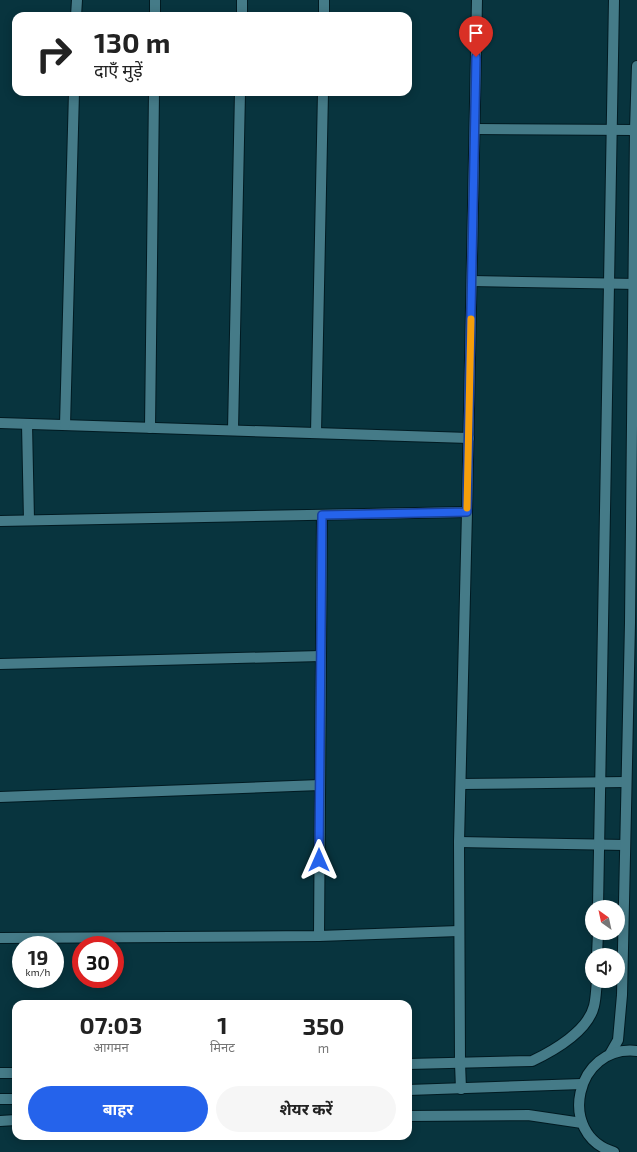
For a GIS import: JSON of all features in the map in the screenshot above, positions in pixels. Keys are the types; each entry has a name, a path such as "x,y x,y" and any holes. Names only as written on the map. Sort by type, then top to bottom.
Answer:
{"street":[{"path":"76,12 77,0"},
{"path":"155,0 155,12"},
{"path":"242,0 242,12"},
{"path":"324,0 324,12"},
{"path":"461,1089 459,842 477,0"},
{"path":"598,900 614,0"},
{"path":"610,1054 618,1040 622,995 630,622 637,66"},
{"path":"65,426 74,96"},
{"path":"150,428 154,96"},
{"path":"233,430 240,96"},
{"path":"316,433 323,96"},
{"path":"475,129 635,130"},
{"path":"472,281 635,284"},
{"path":"0,423 468,438"},
{"path":"27,424 29,520"},
{"path":"0,521 467,512"},
{"path":"319,936 322,515"},
{"path":"0,664 321,656"},
{"path":"461,784 626,782"},
{"path":"0,797 320,785"},
{"path":"459,842 624,846"},
{"path":"0,938 319,936 459,931"},
{"path":"412,1064 532,1061 566,1042 586,1022 594,1007 596,988"},
{"path":"610,1151 597,1143 588,1134 582,1123 579,1110 579,1097 582,1084 593,1066 610,1054 628,1050 637,1051"},
{"path":"0,1073 12,1073"},
{"path":"412,1090 582,1084"},
{"path":"0,1099 12,1098"},
{"path":"412,1116 528,1115 582,1123"},
{"path":"0,1120 12,1120"}],"slow traffic":[{"path":"467,508 471,319"}],"route":[{"path":"319,860 322,515 467,512 476,57"}]}
